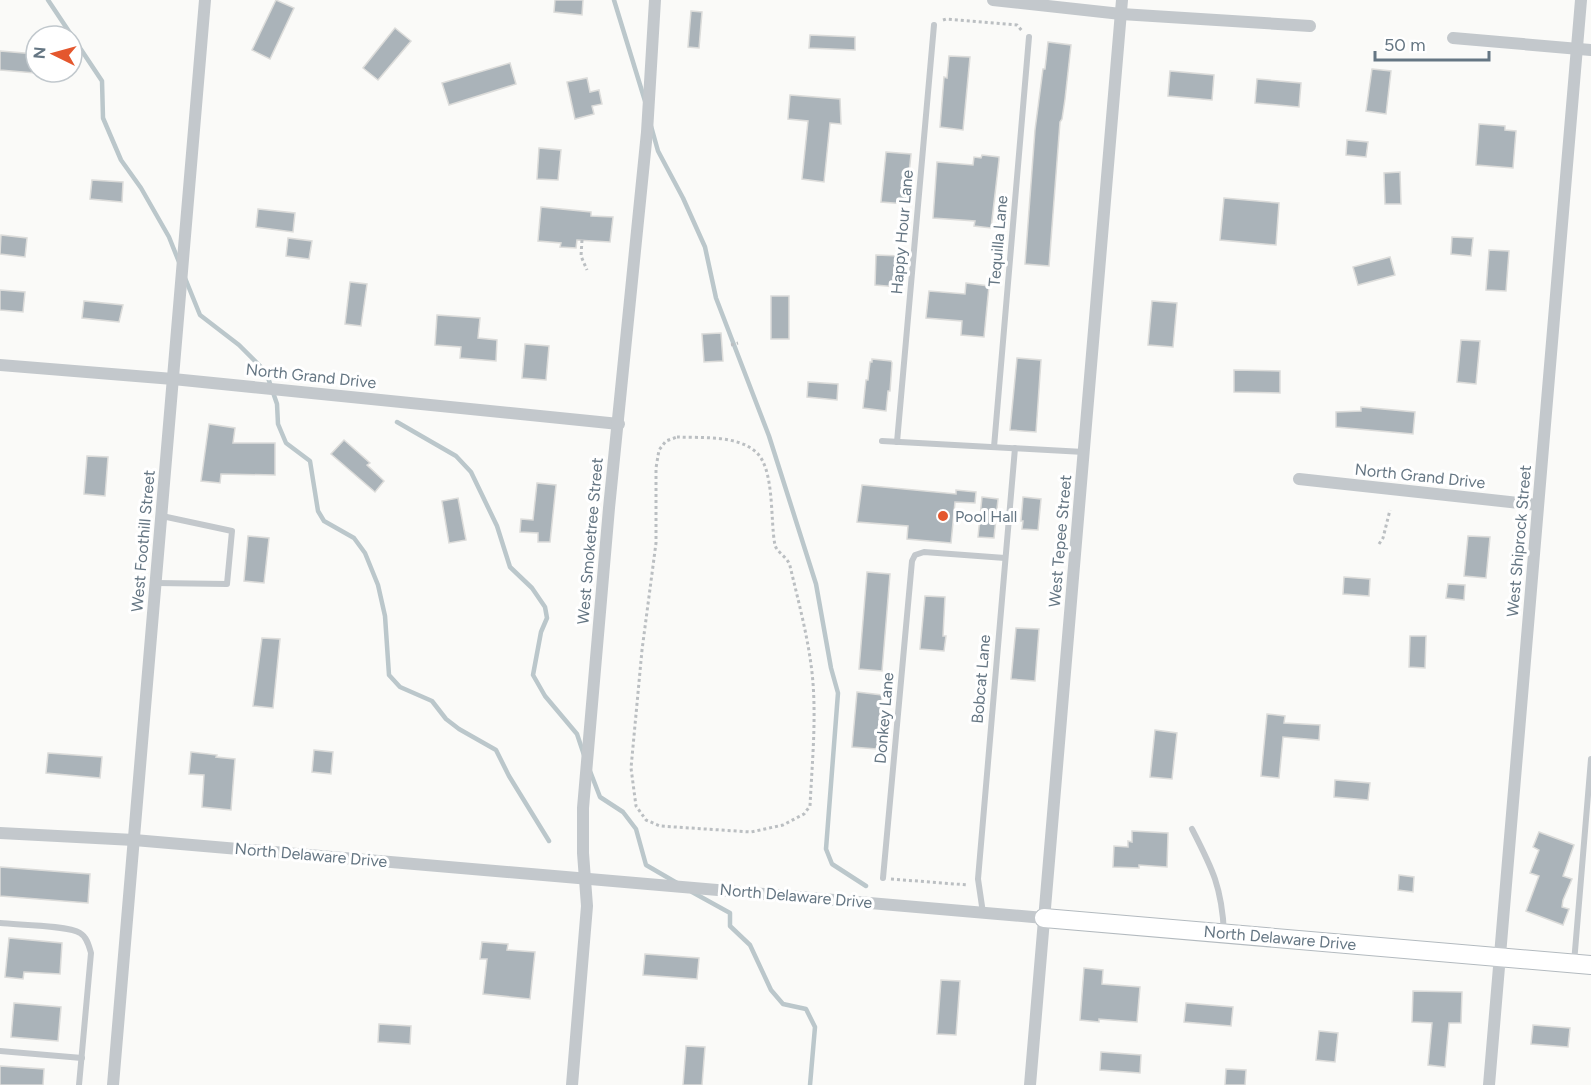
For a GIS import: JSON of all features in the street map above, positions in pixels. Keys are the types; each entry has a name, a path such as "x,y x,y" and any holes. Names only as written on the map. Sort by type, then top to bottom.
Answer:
{"street":[{"name":"West Foothill Street","path":"113,1085 205,0"},
{"name":"West Smoketree Street","path":"572,1085 587,906 584,808 609,508 647,132 655,0"},
{"path":"993,0 1121,14 1310,26"},
{"name":"West Tepee Street","path":"1030,1085 1122,0"},
{"name":"West Shiprock Street","path":"1489,1085 1581,0"},
{"path":"1453,38 1591,50"},
{"name":"North Grand Drive","path":"0,365 173,379 619,424"},
{"name":"North Grand Drive","path":"1299,479 1538,506"},
{"name":"North Delaware Drive","path":"0,833 134,840 1582,964"}],"lane":[{"name":"Happy Hour Lane","path":"897,442 934,25"},
{"name":"Tequilla Lane","path":"993,447 1029,37"},
{"path":"882,441 1084,452"},
{"name":"Bobcat Lane","path":"983,912 979,886 1016,448"},
{"path":"156,583 227,584 232,531 162,516"},
{"name":"Donkey Lane","path":"883,878 912,561 915,555 924,552 1005,558"},
{"path":"1582,964 1591,759"},
{"path":"1192,829 1214,872 1223,907 1224,933"},
{"path":"0,923 69,929 80,933 88,942 92,953 79,1085"},
{"path":"0,1051 82,1058"}],"path":[{"path":"934,25 946,19 1017,26 1029,37"},
{"path":"582,240 581,256 587,270"},
{"path":"731,345 738,343"},
{"path":"677,437 712,438 742,443 755,451 762,459 767,477 775,548 789,562 811,664 815,718 810,806 804,814 783,825 751,832 660,826 646,820 636,806 631,768 642,650 657,543 656,468 659,450 666,441 677,437"},
{"path":"1379,544 1383,538 1390,510"},
{"path":"883,878 979,886"}],"building":[{"path":"276,0 294,8 270,59 252,50"},
{"path":"555,0 583,0 582,15 554,12"},
{"path":"691,11 702,12 699,48 688,47"},
{"path":"395,28 411,41 378,80 363,68"},
{"path":"810,35 855,37 855,50 809,48"},
{"path":"1048,42 1071,45 1060,122 1049,266 1025,264 1035,130"},
{"path":"0,51 24,53 24,72 0,70"},
{"path":"949,56 970,57 963,130 940,127 944,77 947,78"},
{"path":"510,63 516,84 449,105 442,83"},
{"path":"1372,69 1391,71 1386,114 1366,111"},
{"path":"1170,71 1214,75 1212,100 1168,96"},
{"path":"587,78 590,92 599,90 602,104 592,106 594,114 575,119 567,82"},
{"path":"1257,79 1301,83 1299,107 1255,103"},
{"path":"790,95 840,99 841,124 830,123 824,182 802,179 808,121 788,119"},
{"path":"1479,124 1505,126 1505,130 1516,131 1513,168 1476,165"},
{"path":"1347,140 1368,142 1366,157 1346,155"},
{"path":"539,148 561,150 558,180 537,179"},
{"path":"886,152 911,154 906,204 881,202"},
{"path":"982,155 999,157 991,228 974,226 975,221 933,218 937,162 973,165 974,157 981,158"},
{"path":"1400,172 1401,204 1385,204 1384,173"},
{"path":"92,180 123,182 122,202 90,199"},
{"path":"1224,198 1279,203 1276,245 1220,240"},
{"path":"541,207 591,212 591,216 613,217 610,242 577,240 576,248 560,247 561,243 538,241"},
{"path":"258,209 295,213 293,232 256,227"},
{"path":"1,235 27,238 25,257 0,254"},
{"path":"1452,237 1473,238 1471,256 1451,254"},
{"path":"288,238 312,241 309,259 286,256"},
{"path":"1489,250 1509,251 1506,291 1486,290"},
{"path":"876,255 901,256 898,287 875,285"},
{"path":"1390,257 1395,275 1358,285 1353,267"},
{"path":"350,282 367,284 361,326 345,324"},
{"path":"966,283 989,286 984,337 961,335 962,321 926,318 929,291 965,294"},
{"path":"0,290 25,292 23,312 0,310"},
{"path":"771,296 789,296 789,339 771,339"},
{"path":"84,301 123,305 119,322 82,318"},
{"path":"1152,301 1177,303 1173,347 1148,345"},
{"path":"437,315 480,318 478,338 497,340 496,361 460,358 461,347 435,345"},
{"path":"721,333 723,361 704,362 702,334"},
{"path":"1461,340 1480,341 1476,384 1457,382"},
{"path":"525,344 549,346 546,380 522,378"},
{"path":"1017,358 1041,360 1036,432 1010,430"},
{"path":"872,359 892,363 886,411 863,408 866,380 868,380"},
{"path":"1234,370 1280,371 1280,393 1234,392"},
{"path":"808,382 838,384 837,400 807,397"},
{"path":"1361,407 1415,412 1413,434 1336,427 1336,412 1361,411"},
{"path":"209,424 235,428 233,443 275,443 275,475 221,474 220,483 201,481"},
{"path":"344,440 370,463 367,465 384,481 375,492 331,454"},
{"path":"87,456 108,457 105,496 84,494"},
{"path":"537,483 556,485 550,542 538,542 538,533 520,532 521,519 533,520"},
{"path":"862,485 956,494 956,490 976,492 975,503 955,502 951,543 907,539 908,526 857,522"},
{"path":"982,497 998,499 994,538 978,537"},
{"path":"1023,497 1041,499 1038,530 1022,529"},
{"path":"458,498 466,540 449,543 442,501"},
{"path":"248,536 269,538 264,583 244,581"},
{"path":"1468,536 1490,537 1486,578 1464,576"},
{"path":"867,572 890,574 882,671 859,669"},
{"path":"1344,577 1370,579 1369,596 1343,594"},
{"path":"1448,584 1465,585 1464,600 1446,598"},
{"path":"925,596 945,597 944,651 920,649"},
{"path":"1016,628 1039,629 1035,681 1011,679"},
{"path":"1410,636 1426,636 1425,668 1409,667"},
{"path":"262,638 280,639 273,708 253,706"},
{"path":"857,692 882,695 877,749 852,747"},
{"path":"1267,714 1285,716 1284,723 1320,725 1319,740 1283,737 1279,778 1261,776"},
{"path":"1155,730 1177,733 1172,779 1150,777"},
{"path":"314,750 333,752 331,774 312,772"},
{"path":"191,752 235,759 231,810 202,807 204,775 189,774"},
{"path":"48,753 102,757 100,778 46,773"},
{"path":"1335,780 1370,783 1368,800 1334,797"},
{"path":"1132,831 1168,833 1167,867 1139,865 1139,868 1113,867 1114,846 1128,847 1128,841 1132,842"},
{"path":"1539,832 1574,845 1563,876 1572,879 1563,900 1562,907 1569,909 1563,925 1526,911 1539,876 1530,873 1539,850 1533,847"},
{"path":"0,867 90,874 88,903 0,896"},
{"path":"1399,875 1414,877 1413,892 1398,890"},
{"path":"9,938 62,943 60,974 24,972 23,979 5,977"},
{"path":"482,942 508,944 507,950 535,952 530,999 483,994 487,959 480,959"},
{"path":"645,954 699,958 697,979 643,975"},
{"path":"1084,968 1103,970 1102,984 1140,987 1137,1022 1080,1020"},
{"path":"941,980 960,981 956,1035 937,1034"},
{"path":"1413,991 1462,992 1461,1023 1449,1023 1445,1067 1428,1065 1432,1023 1412,1022"},
{"path":"14,1003 61,1007 58,1041 11,1037"},
{"path":"1186,1003 1233,1007 1231,1026 1184,1022"},
{"path":"379,1024 411,1026 410,1044 378,1042"},
{"path":"1533,1025 1570,1028 1568,1047 1531,1044"},
{"path":"1319,1031 1338,1033 1335,1062 1316,1060"},
{"path":"686,1046 705,1047 702,1085 683,1085"},
{"path":"1101,1052 1141,1055 1140,1073 1100,1070"},
{"path":"0,1066 44,1069 43,1085 0,1085"},
{"path":"1226,1069 1246,1070 1245,1085 1225,1085"}],"waterway":[{"path":"48,0 102,81 103,118 121,160 141,188 169,237 179,262"},
{"path":"614,0 645,101"},
{"path":"651,126 658,151 705,247 716,298 769,436 816,584 831,668 838,693 826,849 832,864 866,886"},
{"path":"185,278 200,315 239,345 266,372 277,404 278,424 286,443 310,461 318,511 324,521 354,538 365,553 378,585 385,616 389,675 400,687 432,701 446,719 459,729 496,750 509,776 549,841"},
{"path":"397,422 456,456 471,472 497,526 510,567 532,588 545,607 547,618 541,632 533,675 545,696 577,734 584,755"},
{"path":"590,771 600,797 623,812 636,829 646,865 677,883"},
{"path":"692,892 730,913 730,926 750,945 771,990 783,1004 806,1009 815,1027 810,1085"}],"place":[{"name":"Pool Hall","path":"943,516"}]}
